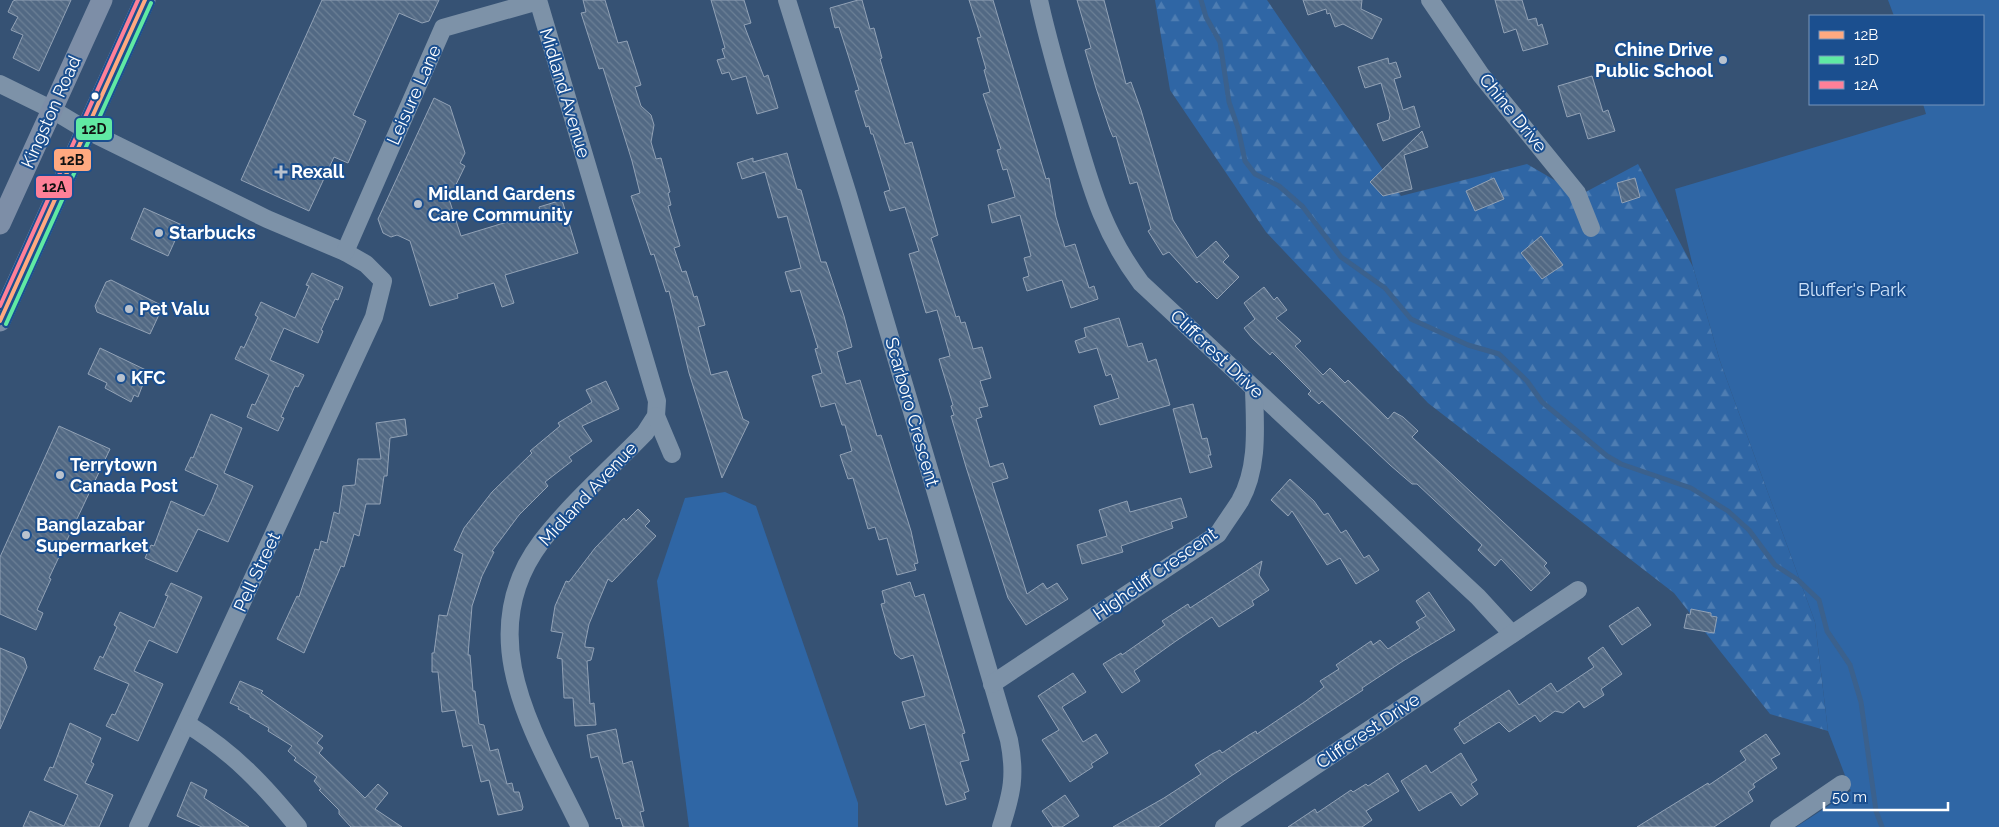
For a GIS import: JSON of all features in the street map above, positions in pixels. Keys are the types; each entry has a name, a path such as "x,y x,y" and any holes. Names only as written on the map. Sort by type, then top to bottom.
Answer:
{"main road":[{"name":"Kingston Road","path":"0,224 102,0"},
{"path":"0,321 145,0"}],"street":[{"name":"Leisure Lane","path":"345,252 443,28 538,0"},
{"name":"Midland Avenue","path":"538,0 644,353 657,401 656,416 672,454"},
{"name":"Scarboro Crescent","path":"787,0 848,195 1009,740 1013,764 1010,800 1001,827"},
{"name":"Cliffcrest Drive","path":"1039,0 1048,40 1096,204 1120,255 1141,283 1478,597 1512,634"},
{"name":"Chine Drive","path":"1430,0 1481,75 1578,193 1591,228"},
{"path":"0,84 52,109 86,130 267,219 345,252"},
{"name":"Pell Street","path":"138,827 374,317 383,281 366,264 345,252"},
{"name":"Highcliff Crescent","path":"992,684 1218,534 1240,500 1251,473 1256,444 1254,389"},
{"name":"Midland Avenue","path":"580,827 518,695 508,651 510,614 521,578 541,542 645,433 656,416"},
{"name":"Cliffcrest Drive","path":"1224,827 1578,590"},
{"path":"187,724 217,743 241,762 269,791 298,827"},
{"path":"1779,827 1842,784"}],"green space":[{"path":"1155,0 1267,0 1401,196 1527,164 1580,195 1638,164 1693,267 1720,361 1815,622 1828,731 1770,714 1674,593 1428,403 1266,232 1170,90"},
{"name":"Bluffer's Park","path":"1888,0 1999,0 1999,827 1796,827 1851,791 1828,731 1815,622 1720,361 1693,267 1675,189 1926,114 1923,105 1984,105 1984,15 1894,15"},
{"path":"725,492 756,506 858,803 858,827 689,827 657,581 685,498"}],"building":[{"path":"71,0 39,71 13,58 23,35 11,30 18,17 8,12 13,1"},
{"path":"322,0 439,0 429,21 422,23 399,13 353,115 366,121 348,163 334,157 309,211 241,180"},
{"path":"583,0 605,0 618,43 627,41 641,85 635,87 641,106 651,115 654,125 651,142 656,159 661,158 670,192 668,193 671,205 668,206 680,246 674,248 682,272 686,271 694,297 697,296 705,325 698,327 711,375 727,371 743,419 749,422 722,478 689,373 669,291 666,292 654,254 651,255 631,196 640,193 603,68 599,69 581,13 586,12"},
{"path":"711,0 744,0 751,23 744,25 764,77 768,75 778,108 757,114 746,76 732,80 729,72 722,74 717,60 725,58 722,49 725,48"},
{"path":"862,0 870,29 874,28 882,58 880,59 905,144 912,142 938,235 931,238 956,317 959,316 961,323 965,322 973,349 982,347 991,378 980,381 988,406 979,408 982,417 976,419 990,467 1003,463 1008,478 992,483 1027,594 1043,583 1047,589 1057,583 1068,599 1026,625 1008,598 951,416 954,415 951,406 953,405 939,359 950,356 937,310 926,313 909,254 919,251 905,207 890,211 884,192 890,190 873,134 871,134 869,126 866,127 855,91 859,90 839,27 835,28 830,8"},
{"path":"969,0 993,0 1046,179 1049,178 1056,217 1065,247 1075,244 1089,288 1094,286 1098,299 1071,308 1062,280 1027,291 1023,278 1029,276 1024,258 1031,256 1020,215 992,223 988,205 1015,197 1007,169 1003,170 997,150 1001,149 983,94 990,92 977,38 981,37"},
{"path":"1077,0 1104,0 1126,84 1131,82 1141,110 1173,220 1197,258 1216,241 1229,256 1223,262 1239,277 1217,299 1199,281 1197,283 1169,252 1163,255 1148,231 1151,229 1137,182 1130,184 1116,136 1113,137 1110,130 1096,88 1085,50 1091,48"},
{"path":"1303,0 1362,0 1361,9 1382,19 1372,39 1343,24 1335,27 1330,13 1327,14 1326,9 1308,15"},
{"path":"1495,0 1522,0 1528,20 1536,18 1538,26 1542,24 1548,44 1523,51 1516,29 1504,33"},
{"path":"1388,58 1389,64 1396,62 1401,77 1394,79 1403,110 1414,106 1420,127 1383,141 1377,124 1389,120 1390,115 1381,83 1365,88 1358,67"},
{"path":"1592,76 1603,112 1608,110 1615,131 1588,139 1580,113 1567,117 1558,86"},
{"name":"Midland Gardens Care Community","path":"434,98 450,106 465,153 460,163 465,166 449,199 461,236 540,212 539,207 562,200 578,253 505,275 514,303 502,307 494,283 457,294 458,298 430,306 410,241 397,235 391,237 383,233 378,219"},
{"path":"1422,131 1428,147 1404,155 1412,189 1383,196 1370,182"},
{"path":"787,153 797,189 801,190 821,262 826,262 852,347 837,352 846,384 860,380 877,436 881,435 911,531 918,563 914,564 916,570 897,575 887,538 879,540 875,527 868,529 853,478 848,479 840,455 852,451 845,425 842,425 835,403 821,407 812,376 822,373 815,349 818,348 800,290 791,292 785,272 801,268 787,216 778,218 765,172 742,179 737,163 753,158 753,162"},
{"path":"1494,178 1504,199 1475,211 1466,191"},
{"path":"1635,178 1640,197 1622,203 1617,183"},
{"name":"Starbucks","path":"144,208 182,225 168,256 131,239"},
{"path":"1541,236 1563,265 1542,279 1521,253"},
{"path":"312,273 343,287 338,300 335,299 321,330 323,331 318,343 284,328 270,360 304,375 298,387 295,386 281,417 284,418 278,431 247,417 252,404 255,405 269,375 235,359 241,346 244,348 258,317 255,315 261,302 295,318 309,286 306,285"},
{"name":"Pet Valu","path":"111,280 163,306 150,334 97,312 95,306 106,282"},
{"path":"1264,287 1274,300 1277,297 1287,310 1276,318 1301,341 1295,346 1323,375 1330,368 1345,383 1348,380 1388,419 1394,412 1403,417 1418,431 1412,437 1547,563 1544,566 1550,573 1531,591 1501,559 1495,566 1478,550 1482,545 1417,484 1412,484 1390,465 1322,401 1319,404 1308,394 1311,391 1272,352 1270,355 1252,338 1244,328 1255,319 1244,303"},
{"path":"1119,318 1128,347 1142,343 1148,362 1156,359 1170,405 1100,425 1094,406 1119,398 1111,374 1106,376 1097,348 1079,353 1075,341 1086,337 1084,328"},
{"name":"KFC","path":"100,348 148,371 138,397 134,395 131,402 105,388 107,383 88,374"},
{"path":"606,381 619,409 582,426 592,441 569,457 572,461 545,482 548,486 519,515 492,551 494,552 482,576 472,606 468,655 470,655 473,691 475,691 479,724 484,725 490,751 498,749 507,784 512,783 514,792 519,792 523,807 522,810 498,815 489,780 481,782 472,745 463,747 455,710 442,712 438,672 432,672 432,653 434,653 439,615 447,616 463,554 454,550 464,528 492,492 532,453 530,451 560,426 558,423 592,402 586,390"},
{"path":"1193,404 1202,439 1207,438 1211,455 1208,455 1212,467 1190,473 1173,409"},
{"path":"211,414 242,428 224,473 253,486 228,542 198,529 177,572 145,558 151,545 154,546 171,501 204,516 211,502 218,485 185,470 191,457 193,458"},
{"path":"405,419 407,435 390,438 387,476 384,476 380,504 366,504 359,536 354,534 344,567 341,566 304,653 277,639 297,596 299,597 315,549 319,550 321,541 327,543 334,512 339,514 343,486 355,485 358,459 381,459 376,423"},
{"path":"59,426 110,449 49,578 51,579 37,610 43,613 36,630 0,614 0,557"},
{"path":"1290,479 1314,501 1324,515 1328,513 1341,533 1346,530 1364,558 1369,555 1379,570 1356,584 1340,558 1327,565 1292,511 1288,516 1271,500"},
{"path":"1181,498 1187,517 1171,522 1173,528 1121,546 1123,552 1082,564 1077,545 1107,536 1099,510 1127,501 1130,512"},
{"path":"638,509 650,521 645,526 656,536 612,582 608,579 589,624 585,644 585,647 594,648 591,660 587,661 590,704 594,703 596,725 575,726 573,698 564,698 562,659 557,658 563,633 551,631 555,606 566,581 569,582 595,548 624,518 626,521"},
{"path":"1262,561 1259,575 1269,590 1252,601 1254,605 1219,627 1212,617 1176,641 1134,671 1140,681 1122,693 1103,664 1121,653 1122,655 1165,625 1162,621 1188,604 1190,608"},
{"path":"910,582 915,597 924,594 965,733 962,734 969,760 960,762 969,791 964,793 966,799 946,805 925,724 910,729 902,702 925,696 913,655 901,659 895,654 881,604 885,603 882,591"},
{"path":"171,583 202,597 177,653 149,640 134,671 163,684 138,741 106,726 112,714 115,715 129,684 94,669 100,656 103,658 117,627 114,625 120,612 154,628 168,596 165,595"},
{"path":"1429,592 1455,630 1362,688 1363,690 1231,776 1158,827 1113,827 1201,774 1195,765 1220,750 1222,753 1256,731 1257,734 1306,701 1324,687 1320,681 1339,669 1336,665 1371,641 1373,645 1380,640 1388,649 1420,628 1416,622 1426,616 1416,601"},
{"path":"1638,607 1651,625 1622,645 1609,626"},
{"path":"1691,609 1711,613 1711,616 1717,617 1714,633 1684,628 1687,614 1690,615"},
{"path":"1603,647 1622,674 1601,689 1604,695 1584,708 1579,701 1563,713 1555,711 1540,722 1535,715 1509,732 1499,722 1464,744 1454,729 1460,725 1459,723 1509,690 1519,705 1551,683 1557,692 1594,667 1588,658"},
{"path":"0,648 24,658 27,667 0,729"},
{"path":"1073,673 1086,692 1062,707 1083,742 1096,734 1108,753 1091,764 1093,767 1070,782 1042,740 1059,730 1038,696"},
{"path":"240,681 263,691 261,693 323,736 317,743 323,748 319,753 365,798 378,784 388,793 375,809 402,827 351,827 339,814 339,810 319,790 321,789 314,781 317,777 294,760 296,758 288,751 292,746 268,731 269,728 238,709 239,707 230,703"},
{"path":"70,723 101,738 91,762 94,764 85,783 113,795 99,827 23,827 30,811 64,826 78,795 44,780 50,767 53,768"},
{"path":"616,729 623,764 632,761 644,811 640,812 644,827 623,827 620,818 616,819 598,756 591,758 587,735"},
{"path":"1766,734 1780,754 1771,759 1777,768 1753,784 1755,787 1748,792 1753,801 1714,827 1637,827 1708,783 1709,785 1746,760 1740,751"},
{"path":"1461,753 1477,780 1471,784 1478,794 1461,806 1451,792 1419,811 1401,781 1426,765 1431,773"},
{"path":"1388,773 1399,791 1366,811 1372,820 1362,827 1288,827 1315,809 1317,813 1351,790 1353,792 1366,784 1368,786"},
{"path":"191,782 207,790 204,798 249,827 202,827 177,816"},
{"path":"1065,795 1079,816 1062,827 1053,827 1042,811"}],"waterway":[{"path":"1201,0 1206,17 1220,42 1229,102 1238,128 1245,161 1255,174 1279,186 1303,207 1341,257 1385,288 1411,319 1468,345 1499,354 1527,381 1542,402 1607,456 1621,464 1691,488 1728,511 1749,530 1775,565 1798,580 1819,600 1827,631 1850,665 1861,702 1876,811 1882,827"}],"transit line":[{"name":"12A","path":"0,306 138,0"},
{"name":"12B","path":"0,321 145,0"},
{"name":"12D","path":"6,324 151,3"}],"place":[{"name":"Chine Drive Public School","path":"1723,60"},
{"name":"Rexall","path":"281,172"},
{"name":"Midland Gardens Care Community","path":"418,204"},
{"name":"Starbucks","path":"159,233"},
{"name":"Pet Valu","path":"129,309"},
{"name":"KFC","path":"121,378"},
{"name":"Terrytown Canada Post","path":"60,475"},
{"name":"Banglazabar Supermarket","path":"26,535"}]}
